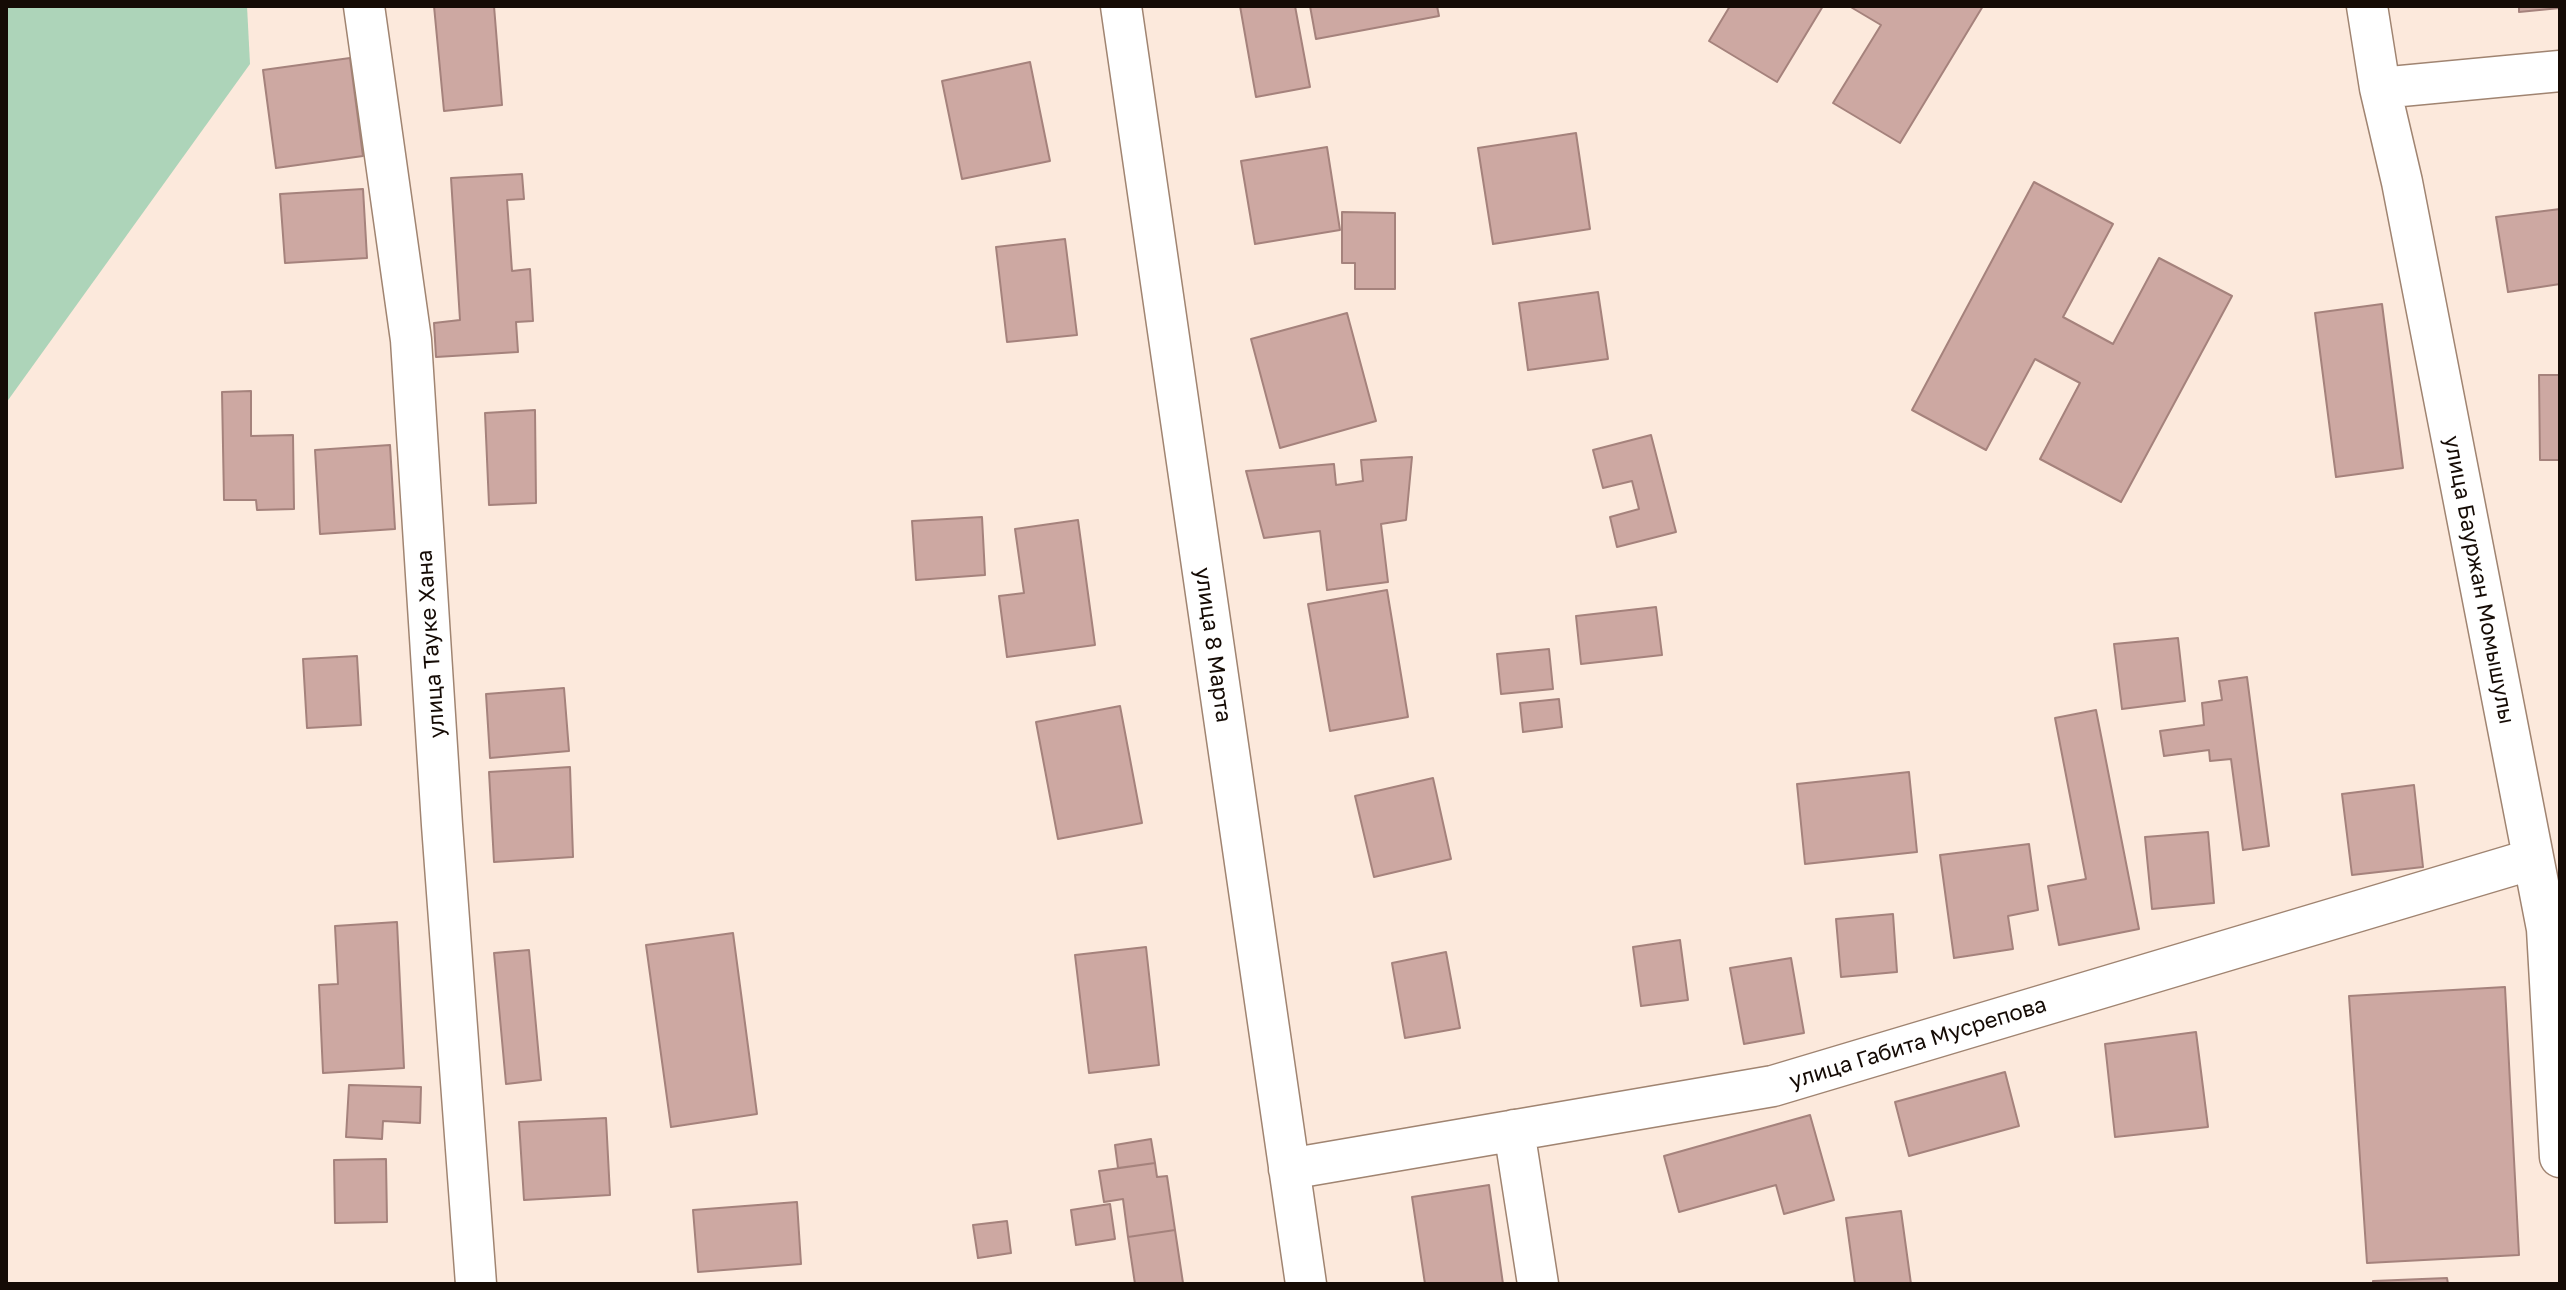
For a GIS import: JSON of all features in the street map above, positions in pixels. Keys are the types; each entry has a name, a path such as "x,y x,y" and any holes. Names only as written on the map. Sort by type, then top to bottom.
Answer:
{"street":[{"name":"улица Тауке Хана","path":"364,6 411,340 476,1284"},
{"name":"улица 8 Марта","path":"1121,6 1306,1284"},
{"name":"улица Бауржан Момышулы","path":"2367,6 2380,88 2402,182 2547,929 2560,1157"},
{"path":"2380,88 2560,71"},
{"name":"улица Габита Мусрепова","path":"1289,1169 1773,1086 2533,859"},
{"path":"1514,1130 1538,1284"}],"green space":[{"path":"6,6 247,6 250,64 6,403"}],"building":[{"path":"434,6 494,6 502,105 444,111"},
{"path":"1240,6 1295,6 1310,87 1256,97"},
{"path":"1310,6 1437,6 1439,16 1316,39"},
{"path":"1730,6 1823,6 1777,82 1709,41"},
{"path":"1849,6 1983,6 1900,143 1833,103 1881,25"},
{"path":"2519,6 2560,6 2560,8 2519,12"},
{"path":"350,58 363,156 276,168 263,70"},
{"path":"1030,62 1050,161 962,179 942,81"},
{"path":"1576,133 1590,229 1493,244 1478,148"},
{"path":"1327,147 1340,230 1255,244 1241,161"},
{"path":"522,174 524,199 507,200 512,271 530,269 533,321 516,322 518,352 436,357 434,323 460,320 451,178"},
{"path":"2034,182 2113,224 2063,317 2113,344 2159,258 2232,296 2121,502 2040,459 2080,383 2035,359 1986,450 1912,410"},
{"path":"363,189 367,258 285,263 280,194"},
{"path":"2560,209 2560,284 2508,292 2496,217"},
{"path":"1342,212 1395,213 1395,289 1355,289 1355,263 1342,263"},
{"path":"1065,239 1077,335 1007,342 996,247"},
{"path":"1598,292 1608,359 1528,370 1519,303"},
{"path":"2382,304 2403,468 2336,477 2315,313"},
{"path":"1347,313 1376,421 1280,448 1251,339"},
{"path":"2539,375 2560,375 2560,460 2540,460"},
{"path":"251,391 251,436 293,435 294,509 257,510 256,500 224,500 222,392"},
{"path":"535,410 536,503 489,505 485,413"},
{"path":"1651,435 1676,532 1617,547 1610,517 1639,509 1632,481 1603,488 1593,450"},
{"path":"390,445 395,529 320,534 315,450"},
{"path":"1412,457 1406,520 1381,524 1388,582 1327,590 1320,531 1264,538 1246,471 1334,464 1336,485 1363,481 1361,460"},
{"path":"982,517 985,575 916,580 912,521"},
{"path":"1078,520 1095,645 1007,657 999,596 1024,593 1015,529"},
{"path":"1387,590 1408,717 1330,731 1308,604"},
{"path":"1656,607 1662,655 1581,664 1576,616"},
{"path":"2178,638 2185,701 2122,709 2114,644"},
{"path":"1549,649 1553,689 1501,694 1497,654"},
{"path":"357,656 361,725 307,728 303,659"},
{"path":"2247,677 2269,846 2243,850 2231,759 2210,761 2209,750 2164,756 2160,731 2204,725 2202,703 2222,700 2219,681"},
{"path":"564,688 569,751 490,758 486,694"},
{"path":"1559,699 1562,727 1523,732 1520,703"},
{"path":"1120,706 1142,823 1058,839 1036,722"},
{"path":"2096,710 2139,929 2059,945 2048,886 2086,879 2055,718"},
{"path":"570,767 573,857 494,862 489,772"},
{"path":"1909,772 1917,852 1805,864 1797,784"},
{"path":"1433,778 1451,859 1374,877 1355,796"},
{"path":"2414,785 2423,867 2352,875 2342,794"},
{"path":"2208,832 2214,903 2152,909 2145,837"},
{"path":"2029,844 2038,910 2008,916 2013,949 1954,958 1940,855"},
{"path":"1893,914 1897,972 1841,977 1836,919"},
{"path":"397,922 404,1068 323,1073 319,985 338,984 335,926"},
{"path":"733,933 757,1114 671,1127 646,945"},
{"path":"1680,940 1688,1000 1641,1006 1633,947"},
{"path":"1146,947 1159,1065 1089,1073 1075,955"},
{"path":"529,950 541,1080 506,1084 494,953"},
{"path":"1446,952 1460,1028 1405,1038 1392,963"},
{"path":"1791,958 1804,1033 1744,1044 1730,968"},
{"path":"2505,987 2519,1255 2367,1263 2349,996"},
{"path":"2196,1032 2208,1127 2115,1137 2105,1044"},
{"path":"2005,1072 2019,1126 1909,1156 1895,1102"},
{"path":"349,1085 421,1087 420,1123 383,1121 382,1139 346,1137"},
{"path":"1810,1115 1834,1200 1784,1214 1776,1185 1679,1212 1664,1156"},
{"path":"606,1118 610,1195 524,1200 519,1122"},
{"path":"1151,1139 1155,1163 1118,1168 1115,1145"},
{"path":"386,1159 387,1222 335,1223 334,1160"},
{"path":"1155,1163 1157,1177 1167,1176 1175,1230 1128,1237 1123,1199 1104,1202 1099,1171"},
{"path":"1489,1185 1503,1284 1425,1284 1412,1197"},
{"path":"797,1202 801,1264 698,1272 693,1210"},
{"path":"1110,1204 1115,1239 1076,1245 1071,1210"},
{"path":"1901,1211 1911,1284 1855,1284 1846,1218"},
{"path":"1007,1221 1011,1253 978,1258 973,1225"},
{"path":"1175,1230 1183,1283 1135,1284 1128,1237"},
{"path":"2447,1278 2448,1284 2373,1284 2373,1281"}]}
